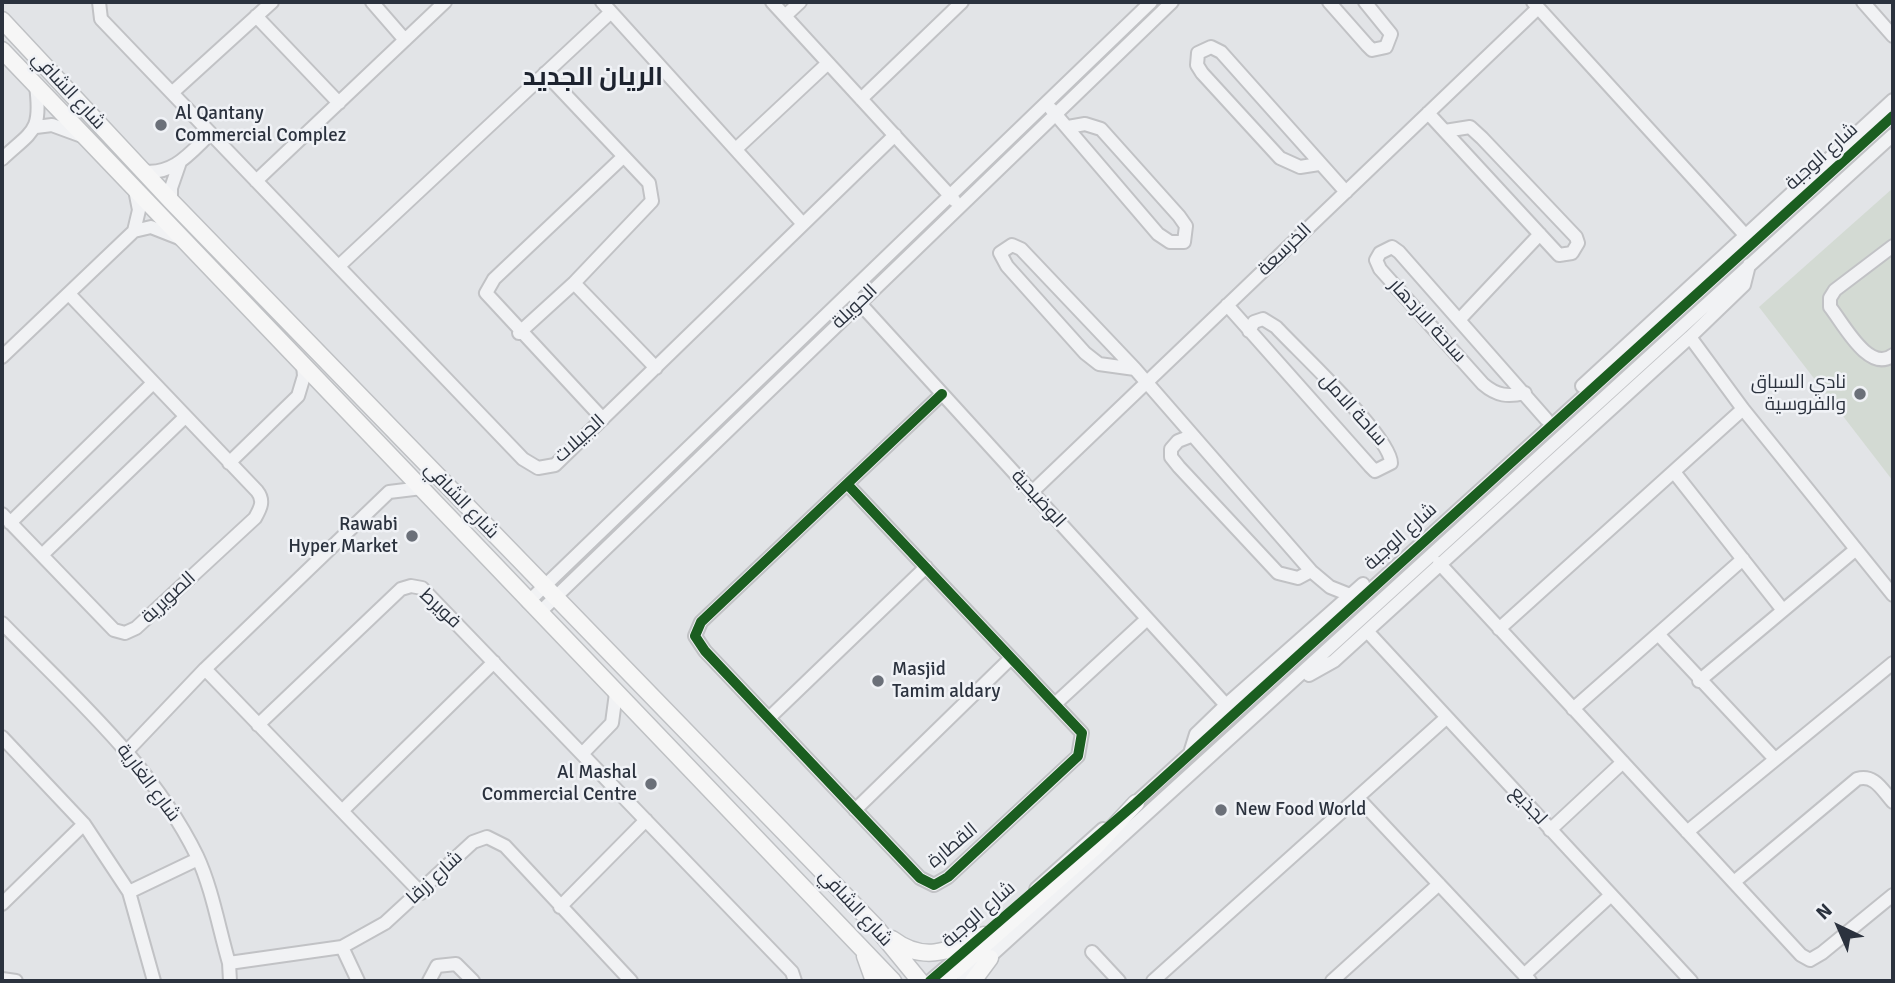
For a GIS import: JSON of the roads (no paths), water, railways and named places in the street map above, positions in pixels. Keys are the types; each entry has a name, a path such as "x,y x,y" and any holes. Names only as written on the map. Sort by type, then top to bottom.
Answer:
{"main road":[{"name":"شارع الشافي","path":"2,20 142,171 875,926 920,981"},
{"name":"شارع الشافي","path":"2,50 893,981"},
{"path":"943,981 1095,847 1136,803"},
{"path":"800,883 857,932 904,981"},
{"path":"875,926 911,952 928,954 949,950 984,935"},
{"path":"859,944 874,981"},
{"path":"974,981 990,958"}],"street":[{"name":"الجبيلات","path":"99,2 101,19 340,265 523,459 538,468 555,465 895,135"},
{"path":"173,92 272,2"},
{"path":"372,2 405,40"},
{"path":"257,181 445,2"},
{"path":"772,2 960,206"},
{"path":"785,16 800,2"},
{"path":"861,99 962,2"},
{"name":"الحويلة","path":"550,592 688,448 1151,2"},
{"name":"الحويلة","path":"533,607 699,459 1172,2"},
{"path":"1329,2 1372,50 1380,50 1386,47 1391,33 1365,2"},
{"path":"1863,2 1893,36"},
{"path":"1535,5 1746,236"},
{"name":"الخرسعة","path":"1032,492 1428,113 1535,5"},
{"path":"340,265 545,73 607,7 803,224"},
{"path":"256,16 339,103"},
{"path":"1319,164 1300,167 1280,158 1202,73 1197,65 1198,53 1211,47 1221,52 1346,192"},
{"path":"737,148 828,63"},
{"path":"519,333 574,283 652,201 649,183 545,73"},
{"name":"شارع الشافي","path":"36,86 40,116 36,127 52,125 82,136"},
{"name":"شارع الوجبة","path":"1190,752 1196,734 1226,705 1545,419 1893,100"},
{"path":"1045,104 1068,127 1158,234 1170,242 1184,242 1186,226 1179,216 1101,129 1084,124 1068,127"},
{"path":"1428,113 1562,257 1572,253 1578,243 1476,132 1470,127 1445,131"},
{"name":"شارع الوجبة","path":"930,981 1136,803 1893,116"},
{"path":"2,159 36,127"},
{"path":"142,171 156,173 169,170 210,134"},
{"name":"شارع الوجبة","path":"963,981 1893,135"},
{"path":"603,419 519,333 486,293 487,288 623,157"},
{"path":"171,201 174,174 181,162"},
{"path":"134,231 138,210 135,190"},
{"path":"2,357 134,231 151,227 181,239"},
{"path":"1459,320 1540,234"},
{"path":"1135,369 1099,364 1085,353 1007,266 1000,253 1012,245 1021,249 1135,369 1145,384 1311,571 1324,583 1350,595"},
{"path":"1893,246 1835,290 1830,298 1830,307 1864,352 1875,359 1888,359 1893,355"},
{"name":"ساحة الازدهار","path":"1525,393 1512,396 1494,394 1483,384 1380,269 1376,260 1380,253 1392,247 1399,252 1525,393 1545,419"},
{"name":"شارع الوجبة","path":"1291,685 1334,661 1690,337 1744,285 1749,265"},
{"path":"574,283 656,368"},
{"name":"الوضيحية","path":"850,293 1226,705"},
{"name":"الصويرية","path":"6,519 114,630 125,633 136,628 255,519 261,507 261,496 69,294"},
{"name":"ساحة الامل","path":"1227,305 1249,331 1375,471 1391,463 1391,454 1364,420 1276,327 1263,319 1254,323 1249,331"},
{"path":"1690,337 1854,550 1893,595"},
{"path":"229,463 298,396 304,376 303,365"},
{"path":"6,519 153,383"},
{"path":"298,396 329,393"},
{"name":"القطارة","path":"848,484 1082,733 1077,756 948,877 934,885 920,878 705,651 695,636 701,622 942,394"},
{"path":"1499,629 1744,409"},
{"path":"42,555 186,417"},
{"path":"1191,436 1178,441 1171,449 1171,457 1179,467 1278,573 1298,578 1311,571"},
{"path":"688,448 699,459"},
{"path":"389,492 394,460"},
{"path":"1674,472 1782,609"},
{"path":"127,751 205,669 389,492 422,488"},
{"path":"1699,681 1854,550"},
{"path":"1573,709 1743,559"},
{"path":"1439,564 1801,955 1810,960 1893,895"},
{"path":"769,718 926,567"},
{"path":"1324,583 1331,596 1332,611"},
{"name":"فويرط","path":"258,725 401,589 411,586 422,588 792,972 795,981"},
{"path":"1055,704 1147,618"},
{"name":"شارع الغارية","path":"2,623 127,751 174,814 198,859 229,963 230,981"},
{"name":"لجذيع","path":"1367,631 1691,981"},
{"path":"1658,634 1699,681 1774,758"},
{"path":"855,810 1012,658"},
{"path":"343,810 494,662"},
{"path":"1687,832 1893,663"},
{"path":"205,669 421,893"},
{"path":"612,723 616,694"},
{"path":"1153,981 1446,718"},
{"path":"583,754 612,723 625,719 642,720"},
{"path":"3,741 84,824 129,891 154,981"},
{"path":"1550,830 1623,762"},
{"path":"1734,882 1857,779 1866,776 1874,780 1893,802"},
{"path":"1358,798 1527,978 1611,895"},
{"path":"560,907 646,820"},
{"path":"2,904 84,824"},
{"name":"شارع زرقا","path":"229,963 342,947 385,923 421,893 473,842 487,837 500,841 631,981"},
{"path":"129,891 198,859"},
{"path":"1332,981 1439,884"},
{"path":"342,947 358,981"},
{"path":"1092,952 1119,981"},
{"path":"429,981 437,966 446,963 456,964 473,981"},
{"path":"2,979 16,981"}],"place":[{"name":"Al Qantany Commercial Complez","path":"161,125"},
{"name":"نادي السباق والفروسية","path":"1860,394"},
{"name":"Rawabi Hyper Market","path":"412,536"},
{"name":"Masjid Tamim aldary","path":"878,681"},
{"name":"Al Mashal Commercial Centre","path":"651,784"},
{"name":"New Food World","path":"1221,810"}],"district":[{"name":"الريان الجديد","path":"593,78"}]}
